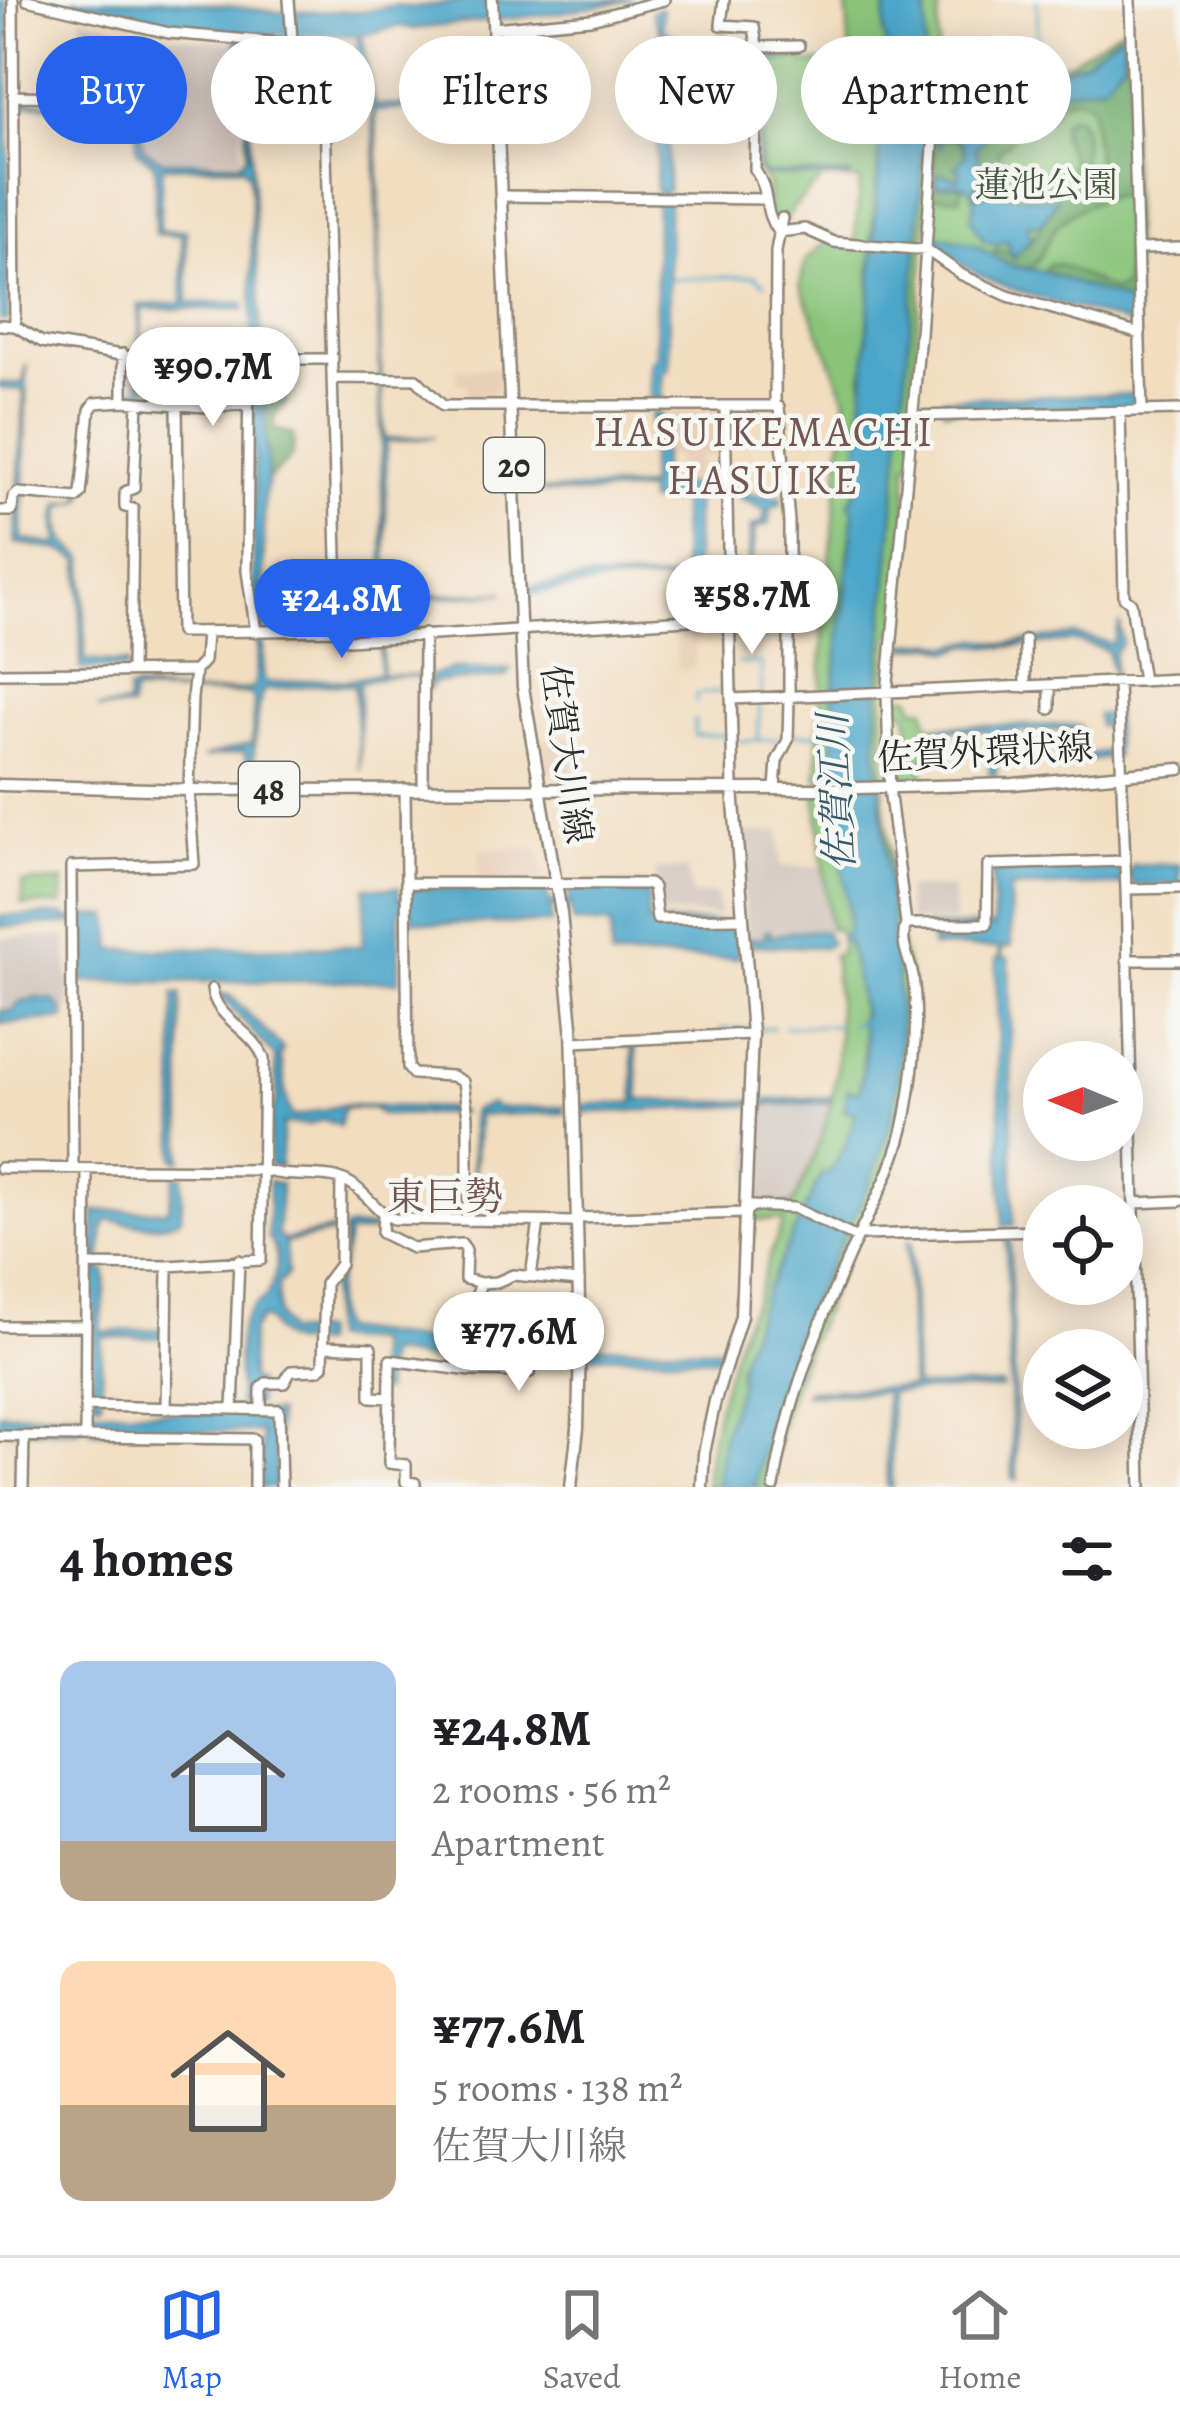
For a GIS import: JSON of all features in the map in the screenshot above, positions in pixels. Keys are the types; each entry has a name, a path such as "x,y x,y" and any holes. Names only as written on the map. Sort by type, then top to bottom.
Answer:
{"main road":[{"name":"20","path":"491,0 493,28"},
{"name":"佐賀大川線","path":"493,28 493,36"},
{"name":"佐賀大川線","path":"498,144 526,710 560,906 572,1042 580,1360 571,1487"},
{"name":"佐賀外環状線","path":"0,785 189,790 818,789 1013,784 1180,770"},
{"path":"702,1487 715,1401 741,1316 752,1034 733,789"}],"street":[{"path":"13,0 15,326"},
{"path":"27,0 112,23 211,37"},
{"path":"493,28 591,19 664,0"},
{"path":"724,0 721,26 754,27 755,36"},
{"path":"1130,0 1142,411"},
{"path":"289,1 293,36"},
{"path":"506,36 532,33 530,24"},
{"path":"777,47 799,46"},
{"path":"13,96 36,96"},
{"path":"326,144 340,636 348,640 789,614"},
{"path":"755,144 755,170 766,186 767,218 778,232"},
{"path":"774,1487 804,1360 883,1190 909,1096 915,1031 913,977 903,934 906,924 888,788 886,694 914,416 933,144"},
{"path":"501,196 766,199"},
{"path":"775,789 777,761 788,737 789,698 789,522 776,406 782,218"},
{"path":"778,232 805,229 833,242 925,250 962,275 1008,296 1140,334"},
{"path":"1137,249 1180,248"},
{"path":"0,325 15,326 43,342 142,358 333,359"},
{"path":"122,354 123,400"},
{"path":"254,359 247,571 260,632"},
{"path":"334,379 416,379 443,406 776,406"},
{"path":"0,511 12,512 13,498 21,493 77,498 81,494 95,403 249,404"},
{"path":"131,671 133,509 125,507 125,492 134,488 138,403"},
{"path":"177,405 177,630 339,630"},
{"path":"725,407 733,789"},
{"path":"914,416 1180,410"},
{"path":"1120,412 1124,597 1131,604 1143,681"},
{"path":"73,1168 71,867 194,864 189,790 193,695 206,633"},
{"path":"423,789 424,634"},
{"path":"1025,643 1025,687"},
{"path":"0,673 195,671"},
{"path":"732,699 1180,679"},
{"path":"1115,683 1134,1185"},
{"path":"1050,687 1050,709"},
{"path":"405,789 408,1068 413,1074 452,1076 463,1082 468,1221"},
{"path":"906,924 987,924 988,865 1125,875 1180,888"},
{"path":"406,883 649,884 657,919 741,917"},
{"path":"1127,960 1180,960"},
{"path":"95,1265 261,1260 264,1059 261,1048 213,1001 212,989"},
{"path":"572,1042 752,1034"},
{"path":"0,1168 264,1170 289,1178 341,1178 394,1219 743,1219 752,1206 794,1208 859,1237 1023,1231"},
{"path":"85,1433 86,1326 95,1265 87,1169"},
{"path":"261,1409 266,1383 284,1383 291,1371 323,1366 325,1284 337,1271 341,1257 341,1178"},
{"path":"1143,1203 1180,1201"},
{"path":"383,1215 382,1233 412,1248 463,1244 465,1279 497,1282 513,1275 580,1280"},
{"path":"531,1276 539,1222"},
{"path":"233,1409 238,1260"},
{"path":"166,1409 168,1266"},
{"path":"457,1369 481,1283"},
{"path":"1137,1305 1141,1487"},
{"path":"0,1326 86,1326"},
{"path":"325,1346 371,1348 371,1397 389,1398"},
{"path":"415,1487 406,1482 406,1465 389,1463 390,1360 530,1372 532,1359 580,1360"},
{"path":"86,1410 261,1409 282,1413 281,1487"},
{"path":"0,1436 85,1433 254,1439 254,1487"},
{"path":"23,1487 24,1436"}],"shaded area":[{"path":"82,17 173,36 82,36"},
{"path":"187,38 211,41 211,144 242,144 242,158 164,160 145,150 145,144 187,144"},
{"path":"500,367 499,390 483,403 467,403 468,385 458,383 456,369"},
{"path":"657,410 718,410 722,414 721,456 699,455 699,485 679,488 675,456 655,456"},
{"path":"698,620 694,669 677,670 676,621"},
{"path":"572,736 573,778 549,773 541,739"},
{"path":"780,831 780,866 825,867 830,929 793,930 784,938 747,940 738,834"},
{"path":"479,848 538,848 545,880 479,880"},
{"path":"656,869 687,870 692,895 715,894 720,915 656,914"},
{"path":"905,888 953,888 954,921 909,921"},
{"path":"66,937 70,1011 54,1002 0,1011 0,938"},
{"path":"833,1099 820,1148 793,1204 749,1202 752,1102"}],"green space":[{"path":"846,0 886,0 885,36 848,36"},
{"path":"926,0 939,0 938,36 926,36"},
{"name":"蓮池公園","path":"1127,28 1135,305 1030,268 1011,266 974,244 930,235 934,144 1071,144 1071,89 1102,84 1119,34 1083,61 1071,66 1071,61"},
{"path":"801,50 801,144 879,144 868,357 862,376 865,393 855,493 849,503 854,513 834,719 834,806 848,917 847,935 840,936 838,929 830,929 816,795 822,794 822,779 817,778 823,631 846,398 800,285 805,261 826,241 854,249 860,180 823,178 785,222 769,216 768,185 757,170 757,144 777,144 777,51"},
{"path":"1124,59 1128,61 1135,305 1045,272 1048,264 1060,264 1113,291 1125,287 1127,202 1119,195 1063,220 1030,268 994,258 995,249 1014,254 1031,242 1057,200 1053,179 1067,173 1071,159 1065,144 1071,144 1071,116 1077,116 1083,130 1078,177 1083,185 1091,182 1097,164 1091,104 1071,99 1071,89 1103,84"},
{"path":"924,144 931,144 911,415 918,421 914,463 907,464 898,627 889,638 884,698 884,802 902,952 910,977 913,1030 903,1119 875,1200 845,1252 805,1353 784,1412 768,1487 755,1487 792,1348 876,1168 898,1076 898,941 894,941 877,755 878,691"},
{"path":"935,144 962,144 967,154 956,166 959,179 939,173 962,188 960,198 932,196"},
{"path":"1006,144 998,151 999,170 1008,178 1005,193 977,197 976,148"},
{"path":"264,381 284,391 286,403 275,415 273,428 293,435 294,443 288,460 268,479 264,442"},
{"path":"910,696 915,708 925,708 928,725 934,725 936,756 921,758 924,779 893,779 890,735 909,732 908,714 897,707 896,697"},
{"path":"63,881 62,905 22,905 22,883"},
{"path":"847,940 863,1035 859,1093 848,1091 844,1111 855,1111 848,1141 830,1173 822,1173 766,1291 738,1366 739,1385 723,1435 717,1487 706,1487 723,1388 783,1220 750,1220 751,1209 793,1204 821,1139 838,1055 833,955 841,953 841,941"}],"water":[{"path":"0,0 6,1 9,17 8,320 0,320"},
{"path":"72,0 172,0 280,12 413,8 468,0 633,0 543,15 414,29 401,26 362,36 235,34 123,17"},
{"path":"886,0 926,0 926,36 884,33"},
{"path":"662,9 662,30 669,31 669,36 659,36 652,12"},
{"path":"1124,34 1124,59 1103,84 1071,89 1071,66"},
{"path":"375,105 399,105 399,110 375,111"},
{"path":"375,111 385,439 435,437 386,442 386,596 504,593 383,601 382,675 511,670 505,677 434,682 429,689 429,681 413,676 359,683 360,770 354,686 263,690 255,734 255,778 250,778 244,752 203,758 252,743 251,694 205,693 252,689 257,659 248,173 242,166 162,167 159,231 186,230 188,303 244,303 244,309 142,309 141,354 147,389 128,394 127,389 140,383 139,305 183,303 182,235 155,234 155,165 137,151 137,144 163,161 241,162 251,144 262,353 257,356 262,361 268,479 263,677 268,683 348,681 380,673 378,603 384,595"},
{"path":"657,144 668,144 668,191 663,192 663,201 668,202 669,370 663,373 662,401 650,400 650,361 656,358 656,202 660,192 656,191"},
{"path":"760,144 764,174 850,178 763,175 757,170"},
{"name":"佐賀江川","path":"880,144 924,144 878,691 877,755 894,940 899,944 895,947 898,1076 876,1168 792,1348 755,1487 717,1487 740,1360 766,1290 822,1173 830,1173 848,1141 855,1112 843,1111 848,1090 859,1092 865,1056 865,1038 858,1022 863,1014 848,941 841,941 840,936 847,934 849,914 833,794 833,694 864,382"},
{"path":"963,144 979,144 977,197 989,192 1057,200 1040,225 1029,224 1028,233 1034,234 1013,259 1007,241 996,245 983,240 971,218 975,202 971,189 957,184 936,186 938,173 959,179 956,166 966,154"},
{"path":"938,236 974,244 1011,266 1045,272 1135,305 1136,321 1132,326 1004,286 957,261 936,244"},
{"path":"27,364 22,539 58,545 58,508 60,503 74,502 63,506 60,523 66,542 84,558 85,660 127,663 126,668 81,669 80,561 60,550 15,543 24,390 0,388 0,383 23,383"},
{"path":"1136,394 1137,406 944,410 943,398"},
{"path":"652,413 661,414 662,484 695,486 695,568 682,568 681,502 648,502 647,491 527,491 648,487"},
{"path":"734,466 740,493 781,496 782,502 771,509 769,524 755,529 751,581 610,582 530,594 529,587 590,579 747,580 751,527 763,522 765,510 738,497"},
{"path":"1120,623 1122,643 1114,653 1115,757 1077,762 1071,730 997,732 996,776 989,775 992,738 986,731 937,726 1080,726 1083,755 1109,751 1109,729 1098,725 1097,715 1114,714 1114,680 1107,650 1075,641 1004,647 968,645 951,651 934,645 896,649 897,644 934,642 950,646 978,639 1004,644 1076,635 1113,644"},
{"path":"128,691 185,693 133,692 131,708 97,709 128,705"},
{"path":"1180,864 1180,884 1135,886 1129,877 1121,878 1120,885 1010,888 1011,947 1002,948 1003,958 1009,959 1014,1225 1003,1226 999,948 932,947 926,926 993,927 995,869 1119,865 1121,873 1129,874 1133,865"},
{"path":"366,887 399,888 399,898 408,901 412,888 545,888 549,902 570,903 568,887 648,887 648,923 735,922 737,939 765,938 765,931 771,937 824,931 831,943 824,947 738,945 738,958 611,958 611,925 573,922 571,908 550,908 552,923 437,924 412,920 412,911 402,909 399,981 81,982 80,923 0,927 0,916 110,916 113,950 362,946"},
{"path":"174,994 181,994 179,1161 175,1158"},
{"path":"219,994 231,996 283,1049 286,1096 294,1117 342,1105 449,1108 462,1113 382,1115 373,1108 343,1108 339,1126 323,1119 309,1125 283,1124 280,1168 269,1165 270,1117 277,1099 275,1057"},
{"path":"37,998 54,1001 65,1019 0,1024 0,1011 11,1011"},
{"path":"615,1044 635,1045 640,1100 831,1097 830,1102 582,1113 582,1105 635,1102 632,1047"},
{"path":"490,1104 498,1108 563,1107 564,1113 478,1115 473,1214 472,1111"},
{"path":"175,1176 183,1176 181,1218 156,1225 108,1220 104,1226 100,1269 105,1271 106,1286 101,1332 163,1329 164,1338 102,1337 101,1402 92,1400 94,1273 99,1261 95,1257 95,1211 168,1210"},
{"path":"269,1181 281,1184 277,1236 285,1240 336,1232 285,1243 287,1275 278,1284 278,1315 288,1333 321,1331 320,1344 289,1342 261,1318 251,1332 250,1379 257,1382 257,1404 239,1404 241,1330 246,1317 267,1297 276,1267 276,1252 268,1238"},
{"path":"377,1227 377,1231 348,1234 335,1293 340,1329 429,1341 437,1335 440,1341 466,1350 471,1346 503,1353 510,1347 502,1342 504,1337 513,1339 531,1319 541,1319 521,1333 515,1344 573,1346 572,1355 528,1354 527,1367 467,1366 386,1353 384,1391 376,1391 375,1342 330,1339 330,1283 341,1265 343,1231"},
{"path":"1006,1237 1010,1237 1017,1480 1013,1479"},
{"path":"907,1242 911,1242 915,1387 1002,1385 1002,1389 890,1392 892,1487 887,1487 885,1392 806,1394 806,1390 911,1387"},
{"path":"589,1346 724,1350 722,1358 589,1355"},
{"path":"93,1410 277,1413 275,1487 261,1487 261,1432 93,1431 80,1426 78,1430 0,1430 0,1413 90,1416"}],"waterway":[{"path":"1037,0 1038,36"},
{"path":"669,279 755,276 765,284"},
{"path":"923,401 931,401"},
{"path":"738,663 761,663 762,692"},
{"path":"696,703 696,694 720,692 725,685 725,665"},
{"path":"758,737 760,702"},
{"path":"695,720 694,735 723,735 726,740"},
{"name":"佐賀江川","path":"793,734 816,734"},
{"name":"佐賀江川","path":"823,734 833,735"},
{"path":"739,741 785,739"},
{"path":"851,1025 858,1022"},
{"path":"784,1027 836,1025"},
{"path":"758,1028 774,1028"},
{"path":"721,1029 746,1029"}],"district":[{"name":"HASUIKEMACHI HASUIKE","path":"764,455"},
{"name":"東巨勢","path":"445,1196"}]}
